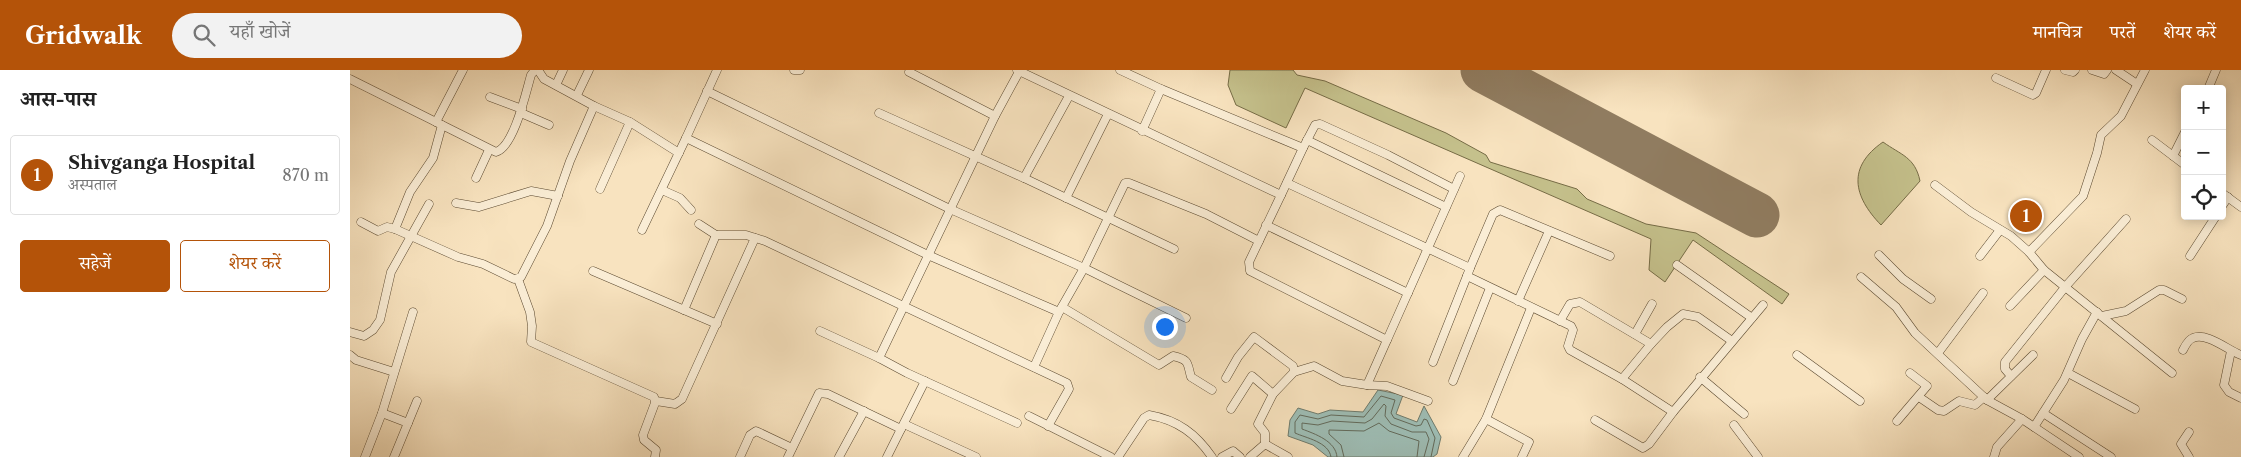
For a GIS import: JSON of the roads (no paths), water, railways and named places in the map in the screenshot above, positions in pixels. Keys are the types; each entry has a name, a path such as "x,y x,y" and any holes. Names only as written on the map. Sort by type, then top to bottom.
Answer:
{"street":[{"path":"395,229 410,192 433,158 439,123 463,70"},
{"path":"350,79 496,152 500,150 515,126 531,76 536,70 544,79 577,95 594,106 630,122 679,153"},
{"path":"556,85 563,70"},
{"path":"577,95 589,70"},
{"path":"642,230 717,70"},
{"path":"794,70 800,70"},
{"path":"879,358 903,305 1019,70 1069,96 1281,195"},
{"path":"1120,70 1303,148"},
{"path":"1996,78 2033,95 2046,70"},
{"path":"2065,70 2073,72 2075,70"},
{"path":"2092,70 2104,74 2107,70"},
{"path":"2116,70 2137,84"},
{"path":"2029,252 2083,196 2101,136 2121,116 2145,70"},
{"path":"2210,85 2216,70"},
{"path":"909,72 996,116"},
{"path":"1142,130 1161,89"},
{"path":"707,92 950,209 1084,268 1186,318"},
{"path":"1024,178 1069,96"},
{"path":"490,97 549,125"},
{"path":"518,279 524,273 547,226 594,106"},
{"path":"879,113 1024,178 1174,249"},
{"path":"1066,198 1108,114"},
{"path":"600,189 630,122"},
{"path":"1387,340 1250,272 1249,262 1315,125 1320,124 1388,155 1454,190"},
{"path":"686,138 928,255 1060,310 1159,365 1173,356 1186,361 1190,366 1191,377 1212,390"},
{"path":"1307,140 1446,207"},
{"path":"2152,140 2181,161"},
{"path":"2173,156 2181,140"},
{"path":"476,178 489,150"},
{"path":"1367,384 1460,176"},
{"path":"1034,367 1060,310 1084,268 1125,184 1129,183 1206,214 1259,241"},
{"path":"1287,183 1470,268"},
{"path":"1934,185 2011,236 2029,252 2044,270 2172,373"},
{"path":"662,190 680,198 691,210"},
{"path":"456,204 479,207 531,191 558,196"},
{"path":"2226,196 2241,207"},
{"path":"350,332 364,336 374,330 382,314 391,272 429,204"},
{"path":"1433,362 1470,268 1496,211 1500,210 1610,256"},
{"path":"2011,376 2005,369 2005,362 2066,286 2126,219"},
{"path":"2190,256 2213,220"},
{"path":"361,222 378,231 387,227 395,229 458,258 483,264 518,279 530,312 532,326 531,342 652,396 656,401 672,404 679,402 717,324 755,238"},
{"path":"699,224 716,235 734,234 755,238 903,305 1070,385 1048,426"},
{"path":"1266,225 1408,293"},
{"path":"1980,256 2000,230"},
{"path":"1518,301 1549,231"},
{"path":"684,310 716,235"},
{"path":"1879,255 1903,279 1931,298"},
{"path":"1677,265 1752,318"},
{"path":"2010,306 2044,270"},
{"path":"593,271 717,324"},
{"path":"1467,276 1571,326 1573,330 1568,346 1570,350 1622,379 1673,412"},
{"path":"1861,277 1902,313 1915,333 1986,398 2022,419 2079,457"},
{"path":"1452,380 1490,288"},
{"path":"2034,427 2068,373 2082,339 2100,314 2126,310 2160,290 2164,290 2182,299"},
{"path":"1938,353 1983,293"},
{"path":"1560,320 1570,304 1580,302 1651,344"},
{"path":"1635,334 1652,304"},
{"path":"1595,420 1643,448 1649,444 1700,377 1763,305"},
{"path":"1463,457 1486,419 1531,308"},
{"path":"365,457 382,413 413,312"},
{"path":"1622,379 1651,344 1672,322 1683,314 1698,317 1732,340"},
{"path":"820,331 1017,423"},
{"path":"1226,378 1238,357 1254,337 1293,366 1294,372"},
{"path":"2183,350 2190,340 2195,337 2218,342 2241,355"},
{"path":"2231,351 2224,385 2229,392 2241,398"},
{"path":"350,355 356,360 394,372"},
{"path":"1797,355 1860,401"},
{"path":"1919,397 1938,410 1944,411 1959,401 1975,405 1986,398 2033,355"},
{"path":"1250,457 1265,444 1265,433 1258,424 1273,394 1294,372 1314,366 1342,380 1387,386 1428,401"},
{"path":"1897,421 1927,386 1910,373"},
{"path":"2068,373 2136,410"},
{"path":"1231,409 1252,376 1273,394"},
{"path":"1700,377 1744,414"},
{"path":"887,457 925,381"},
{"path":"788,457 819,393 828,394 864,411 976,457"},
{"path":"394,457 417,401"},
{"path":"655,457 656,450 646,442 643,435 656,401"},
{"path":"840,457 864,411"},
{"path":"382,413 408,423"},
{"path":"2043,413 2111,457"},
{"path":"1118,457 1144,418 1149,415 1174,423 1194,434 1212,457"},
{"path":"1028,416 1111,457"},
{"path":"1486,419 1529,442 1522,457"},
{"path":"1994,457 1997,447 2022,419"},
{"path":"1734,425 1758,457"},
{"path":"740,457 750,436 756,431 792,448"},
{"path":"2189,432 2180,444 2189,457"},
{"path":"1265,444 1288,457"},
{"path":"1222,457 1234,451 1240,457"}],"water":[{"path":"1378,390 1403,395 1396,414 1417,422 1424,406 1441,437 1437,454 1433,457 1328,457 1313,445 1288,436 1290,420 1298,408 1318,414 1330,410 1363,412"}],"place":[{"name":"Shivganga Hospital","path":"2026,216"}]}
